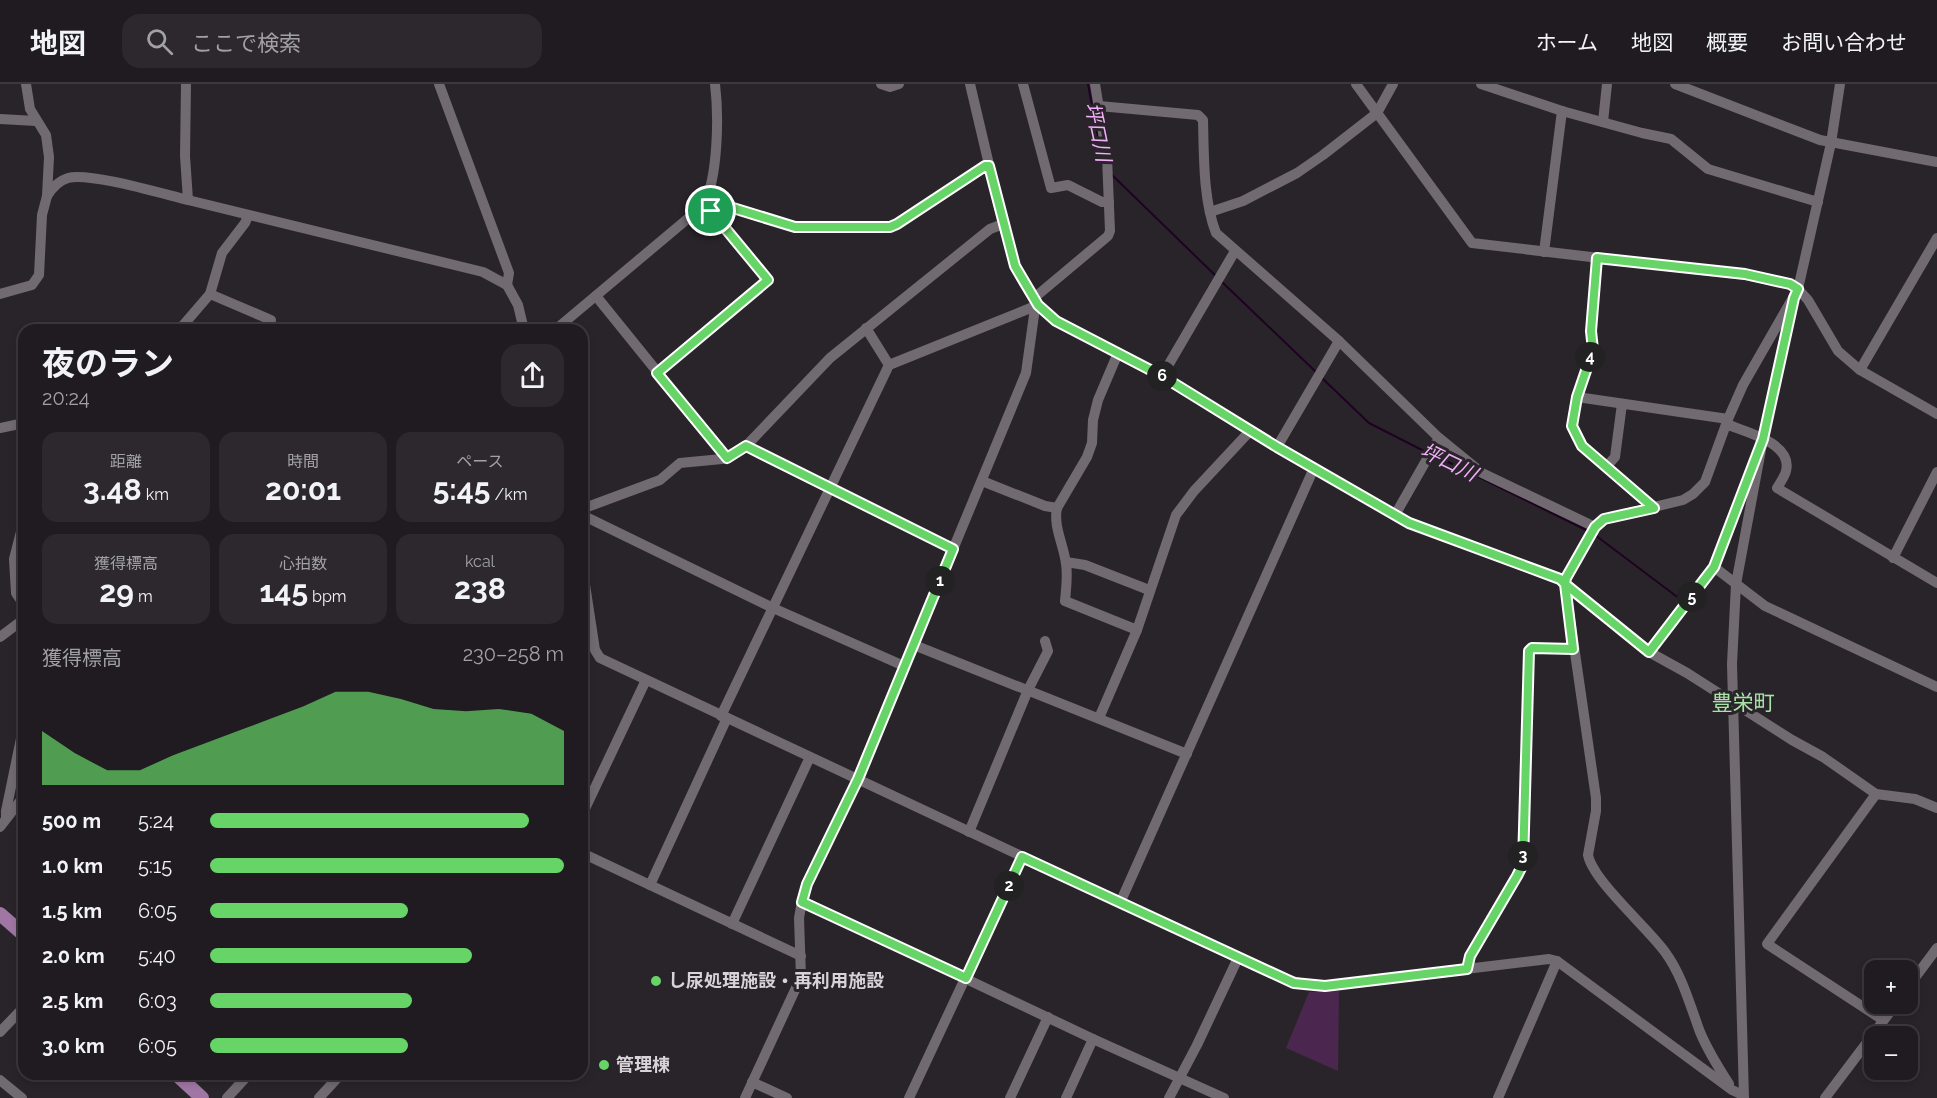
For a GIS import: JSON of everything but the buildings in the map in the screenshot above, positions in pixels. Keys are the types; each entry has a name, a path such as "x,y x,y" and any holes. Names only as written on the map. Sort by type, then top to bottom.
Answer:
{"main road":[{"path":"0,914 18,930"},
{"path":"182,1080 202,1098"}],"street":[{"path":"0,294 32,285 39,275 42,215 47,196 49,157 46,135 30,109 26,84"},
{"path":"186,84 185,156 188,200"},
{"path":"439,84 509,273 507,285"},
{"path":"562,324 706,202 715,155 717,124 715,84"},
{"path":"881,84 890,87 900,84"},
{"path":"970,84 1015,266 1036,304 1056,321 1162,376 1250,431 1409,523 1560,579 1649,652 1823,757 1876,794 1915,800 1937,808"},
{"path":"1023,84 1051,188 1068,185 1102,202 1109,202"},
{"path":"650,885 773,608 889,364 1036,304 1108,236 1110,231 1107,170 1095,84"},
{"path":"1356,84 1472,243 1745,274 1790,284 1796,293 1808,300 1838,351 1860,370 1937,414"},
{"path":"1210,212 1243,201 1297,173 1377,113 1393,84"},
{"path":"1481,84 1562,111 1671,139 1701,164 1717,173 1818,202"},
{"path":"1603,122 1607,84"},
{"path":"1675,84 1831,143 1937,162"},
{"path":"588,604 595,650 600,658 1294,983 1325,986 1549,959 1557,961 1732,1090 1744,1096 1732,664 1736,584 1763,439 1831,143 1840,84"},
{"path":"1099,106 1198,115 1203,120 1204,171 1210,212 1216,233 1339,341 1439,438 1482,473 1595,527"},
{"path":"1544,252 1562,111"},
{"path":"0,119 36,121"},
{"path":"706,202 795,227 890,227 985,166 989,166"},
{"path":"47,196 54,185 67,178 98,179 483,272 507,285 518,305 523,324"},
{"path":"657,373 768,280 706,202"},
{"path":"185,324 210,294 222,253 248,216"},
{"path":"588,507 660,480 680,463 727,458 746,446 830,358 990,229 1003,224"},
{"path":"1860,370 1937,238"},
{"path":"1162,376 1235,251"},
{"path":"1597,258 1591,331 1593,350 1572,415 1572,426 1582,446 1654,508"},
{"path":"1732,1090 1710,1053 1676,968 1665,951 1604,883 1589,862 1596,798 1565,584 1566,578 1595,527 1604,519 1683,500 1705,482 1743,386 1796,293"},
{"path":"210,294 271,320"},
{"path":"596,296 727,458"},
{"path":"745,1098 801,977 799,918 807,884 858,779 1026,373 1036,304"},
{"path":"866,328 889,364"},
{"path":"1277,447 1339,341"},
{"path":"1118,353 1098,400 1088,457 1057,508 1055,519 1066,562 1065,601 1137,630"},
{"path":"1577,397 1727,422 1763,439 1778,447 1786,458 1786,471 1777,488 1937,583"},
{"path":"1607,466 1615,457 1622,404"},
{"path":"0,428 18,424"},
{"path":"1099,718 1137,630 1180,506 1250,431"},
{"path":"1395,515 1439,438"},
{"path":"1649,652 1714,567 1763,439"},
{"path":"746,446 953,549"},
{"path":"1120,903 1314,468"},
{"path":"1893,558 1937,472"},
{"path":"982,481 1045,506 1057,508"},
{"path":"588,518 773,608 904,666"},
{"path":"18,543 14,559 18,596"},
{"path":"1066,562 1085,565 1149,590"},
{"path":"1714,567 1766,606 1937,687"},
{"path":"0,637 18,624"},
{"path":"969,831 1028,690 1048,651 1045,641"},
{"path":"914,645 1187,754"},
{"path":"1467,969 1470,956 1523,864 1529,651 1532,648 1573,649"},
{"path":"588,802 646,680"},
{"path":"3,823 18,753"},
{"path":"732,924 810,757"},
{"path":"1876,794 1767,944 1883,1020"},
{"path":"3,823 18,804"},
{"path":"588,857 801,956"},
{"path":"909,1098 1022,857"},
{"path":"802,902 1224,1098"},
{"path":"1918,974 1937,948"},
{"path":"1169,1098 1238,958"},
{"path":"1498,1098 1557,961"},
{"path":"0,1032 18,1013"},
{"path":"1825,1098 1888,1014"},
{"path":"1010,1098 1048,1017"},
{"path":"1066,1098 1094,1039"},
{"path":"0,1080 22,1098"},
{"path":"227,1098 244,1080"},
{"path":"318,1098 335,1080"},
{"path":"752,1082 788,1098"}],"shaded area":[{"path":"1339,991 1338,1071 1286,1048 1309,992"}],"waterway":[{"name":"坪口川","path":"1088,84 1103,166"},
{"name":"坪口川","path":"1111,174 1217,277"},
{"name":"坪口川","path":"1222,282 1316,372"},
{"name":"坪口川","path":"1322,378 1369,423 1426,452"},
{"name":"坪口川","path":"1434,455 1588,531"},
{"name":"坪口川","path":"1595,535 1684,602"}],"place":[{"name":"し尿処理施設・再利用施設","path":"656,981"},
{"name":"管理棟","path":"604,1065"}],"district":[{"name":"豊栄町","path":"1743,703"}],"route":[{"path":"711,211 704,206 707,200 795,227 890,227 985,166 989,166 1015,266 1038,305 1056,321 1162,376 1277,447 1409,523 1560,579 1565,584 1649,652 1714,567 1763,439 1794,298 1798,289 1790,284 1745,274 1597,258 1591,331 1593,350 1572,415 1572,426 1582,446 1654,508 1604,519 1595,527 1566,578 1565,584 1573,649 1532,648 1529,651 1523,864 1470,956 1467,969 1325,986 1294,983 1022,857 966,978 802,902 807,884 858,779 953,549 746,446 727,458 657,373 768,280 711,211"}]}
